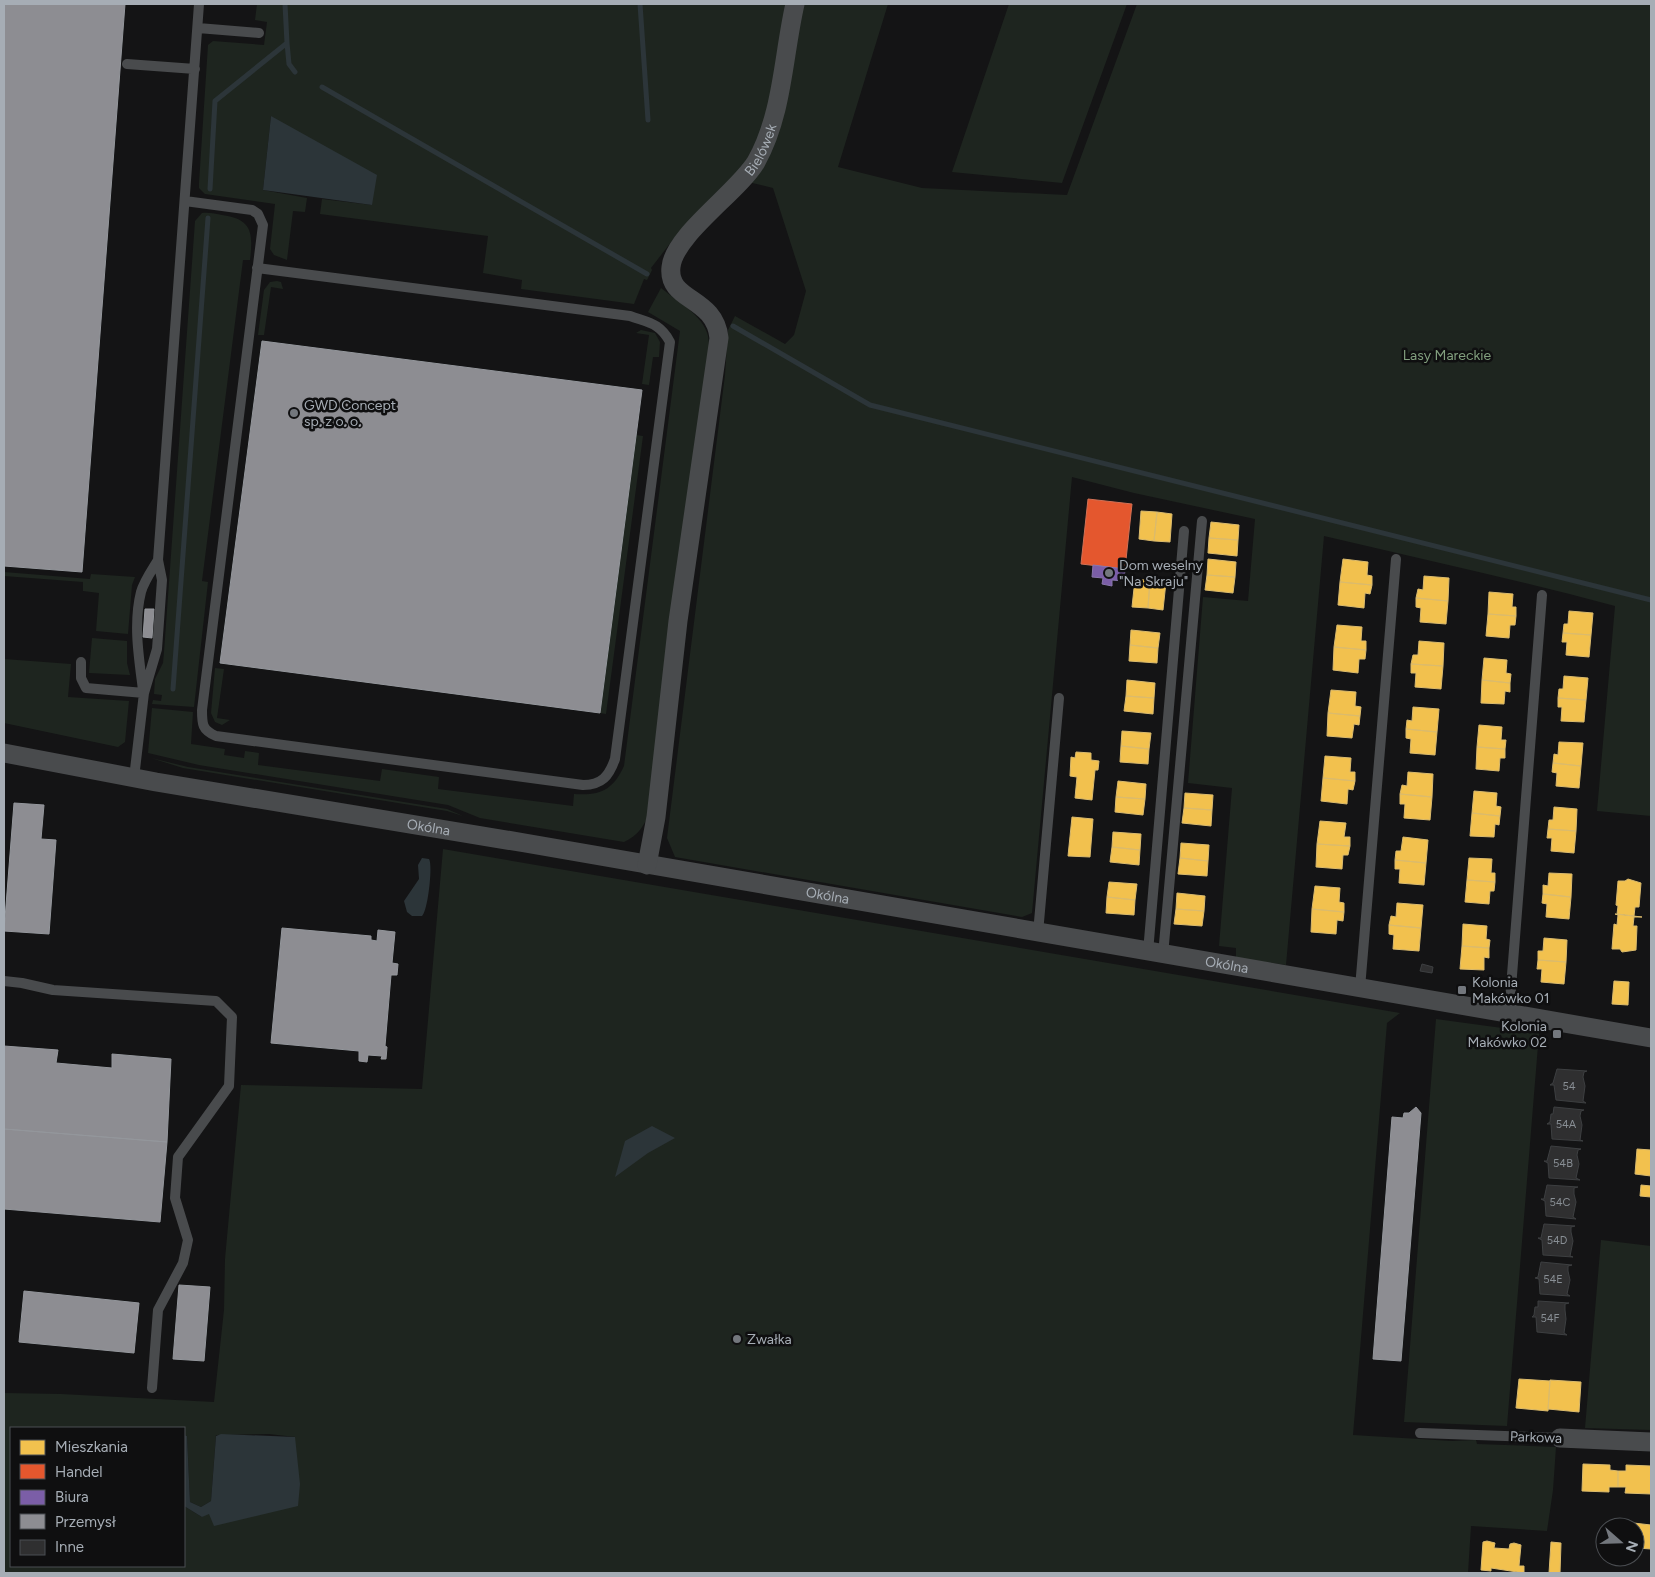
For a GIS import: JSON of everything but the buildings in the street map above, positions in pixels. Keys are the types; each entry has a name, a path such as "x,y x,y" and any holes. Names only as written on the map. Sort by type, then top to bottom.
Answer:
{"street":[{"name":"Bielówek","path":"646,864 656,818 678,622 719,338 713,316 676,288 671,266 678,247 734,189 756,161 779,98 796,4"},
{"name":"Okólna","path":"4,753 134,778 646,864 1651,1038"},
{"name":"Parkowa","path":"1560,1438 1651,1442"}],"lane":[{"path":"134,778 144,693 157,649 162,580 158,560 200,4"},
{"path":"198,28 259,33"},
{"path":"128,64 194,69"},
{"path":"185,201 252,210 258,214 263,225 257,268 202,710 202,728 216,736 584,785 594,785 604,780 611,772 616,759 670,342 663,330 654,324 630,316 257,268"},
{"path":"1155,953 1202,521"},
{"path":"1155,953 1184,531"},
{"path":"1360,988 1396,559"},
{"path":"144,693 136,642 138,615 141,590 158,560"},
{"path":"1509,1013 1542,594"},
{"path":"81,662 80,678 86,688 144,693"},
{"path":"1038,933 1059,698"},
{"path":"4,981 53,990 216,1001 232,1017 229,1086 178,1157 175,1198 188,1240 183,1263 158,1310 152,1388"},
{"name":"Parkowa","path":"1420,1433 1560,1438"}],"green space":[{"path":"257,4 791,4 764,127 740,172 675,237 651,268 652,270 647,280 644,279 634,304 521,289 522,280 483,273 488,236 320,214 322,199 372,205 271,116 263,190 307,198 305,212 293,211 287,260 274,255 270,249 275,204 205,194 199,188 208,45 213,41 264,45 267,22 255,20"},
{"name":"Lasy Mareckie","path":"801,4 888,4 838,167 922,188 1067,195 1137,4 1651,4 1651,816 1597,811 1615,606 1506,578 1324,536 1286,965 1236,958 1236,948 1219,946 1232,788 1188,783 1203,597 1248,601 1255,519 1134,493 1072,477 1032,913 1022,917 675,857 667,838 725,375 728,330 735,316 785,344 794,335 806,291 773,188 748,182"},
{"path":"1009,4 1127,4 1062,183 952,172"},
{"path":"202,213 232,217 240,220 249,229 251,243 250,260 243,260 202,581 208,582 194,707 152,704 153,700 161,701 162,695 154,694 155,679 163,663 195,221"},
{"path":"270,282 281,282 283,289 271,287 264,335 258,335 264,290"},
{"path":"661,288 689,309 701,322 708,336 709,352 650,811 643,826 637,833 624,842 480,818 448,805 199,765 148,753 152,708 193,712 191,744 225,749 224,755 244,758 245,751 259,753 258,765 380,781 382,769 439,777 438,789 573,806 574,794 591,794 605,790 610,786 624,766 680,331 648,312"},
{"path":"641,330 655,333 660,342 659,357 653,357 649,385 642,384 649,335 636,333"},
{"path":"636,435 643,436 606,714 600,713"},
{"path":"4,572 90,579 91,574 135,577 132,585 128,634 96,631 99,593 83,591 83,582 4,576"},
{"path":"92,638 127,641 127,663 130,675 89,673"},
{"path":"4,659 71,664 68,697 129,701 125,742 118,747 4,723"},
{"path":"215,668 224,669 217,718 230,720 222,725 215,722 211,713"},
{"path":"151,758 188,767 447,809 463,816 447,811 183,768"},
{"path":"443,849 1400,1013 1387,1023 1353,1435 1452,1441 1476,1440 1477,1444 1556,1447 1553,1490 1547,1531 1471,1526 1468,1573 4,1573 4,1393 214,1402 224,1310 225,1259 241,1085 422,1089"},
{"path":"1436,1019 1539,1033 1507,1426 1404,1422"},
{"path":"1601,1240 1651,1246 1651,1430 1585,1428"}],"shaded area":[{"path":"271,116 377,175 372,205 263,190"},
{"path":"422,858 429,859 430,863 428,897 422,916 412,916 407,912 404,901 419,879 418,865"},
{"path":"652,1126 675,1138 648,1153 615,1177 625,1141"},
{"path":"221,1434 295,1437 300,1484 298,1506 214,1526 209,1514 202,1517 185,1507 185,1435 187,1436 190,1502 201,1507 211,1501 216,1436"}],"waterway":[{"path":"210,189 215,101 287,43 285,4"},
{"path":"640,4 648,120"},
{"path":"287,43 289,64 295,72"},
{"path":"322,87 647,274"},
{"path":"173,689 208,218"},
{"path":"733,326 870,405 1651,600"}],"place":[{"name":"GWD Concept sp. z o. o.","path":"294,413"},
{"name":"Dom weselny \"Na Skraju\"","path":"1109,573"},
{"name":"Kolonia Makówko 01","path":"1462,990"},
{"name":"Kolonia Makówko 02","path":"1557,1034"},
{"name":"Zwałka","path":"737,1339"}]}
